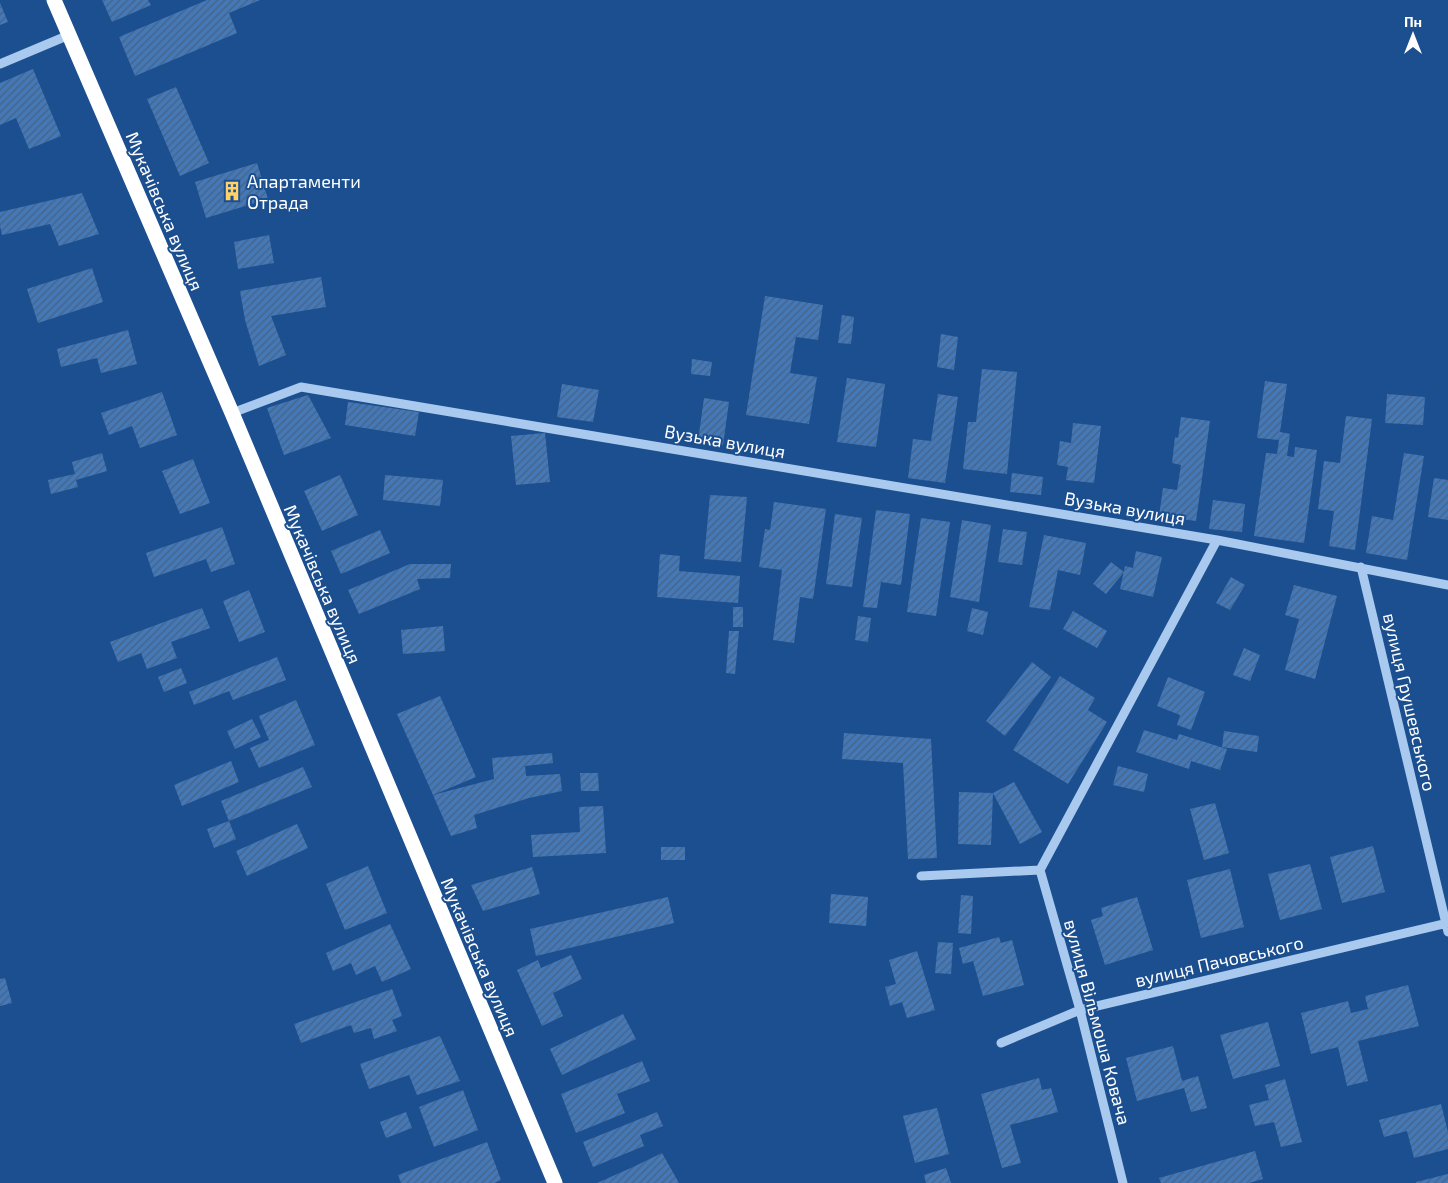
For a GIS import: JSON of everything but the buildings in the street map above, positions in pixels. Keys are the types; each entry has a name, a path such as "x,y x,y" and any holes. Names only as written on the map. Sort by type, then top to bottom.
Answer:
{"highway":[{"name":"Мукачівська вулиця","path":"54,0 232,413 555,1183"}],"street":[{"path":"0,64 69,35"},
{"name":"Вузька вулиця","path":"232,413 301,387 1217,540 1448,585"},
{"path":"921,876 1040,870 1217,540"},
{"name":"вулиця Грушевського","path":"1361,567 1447,926"},
{"name":"вулиця Вільмоша Ковача","path":"1040,870 1080,1010 1124,1183"},
{"name":"вулиця Пачовського","path":"1001,1043 1080,1010 1447,926"}],"place":[{"name":"Апартаменти Отрада","path":"232,191"}]}
